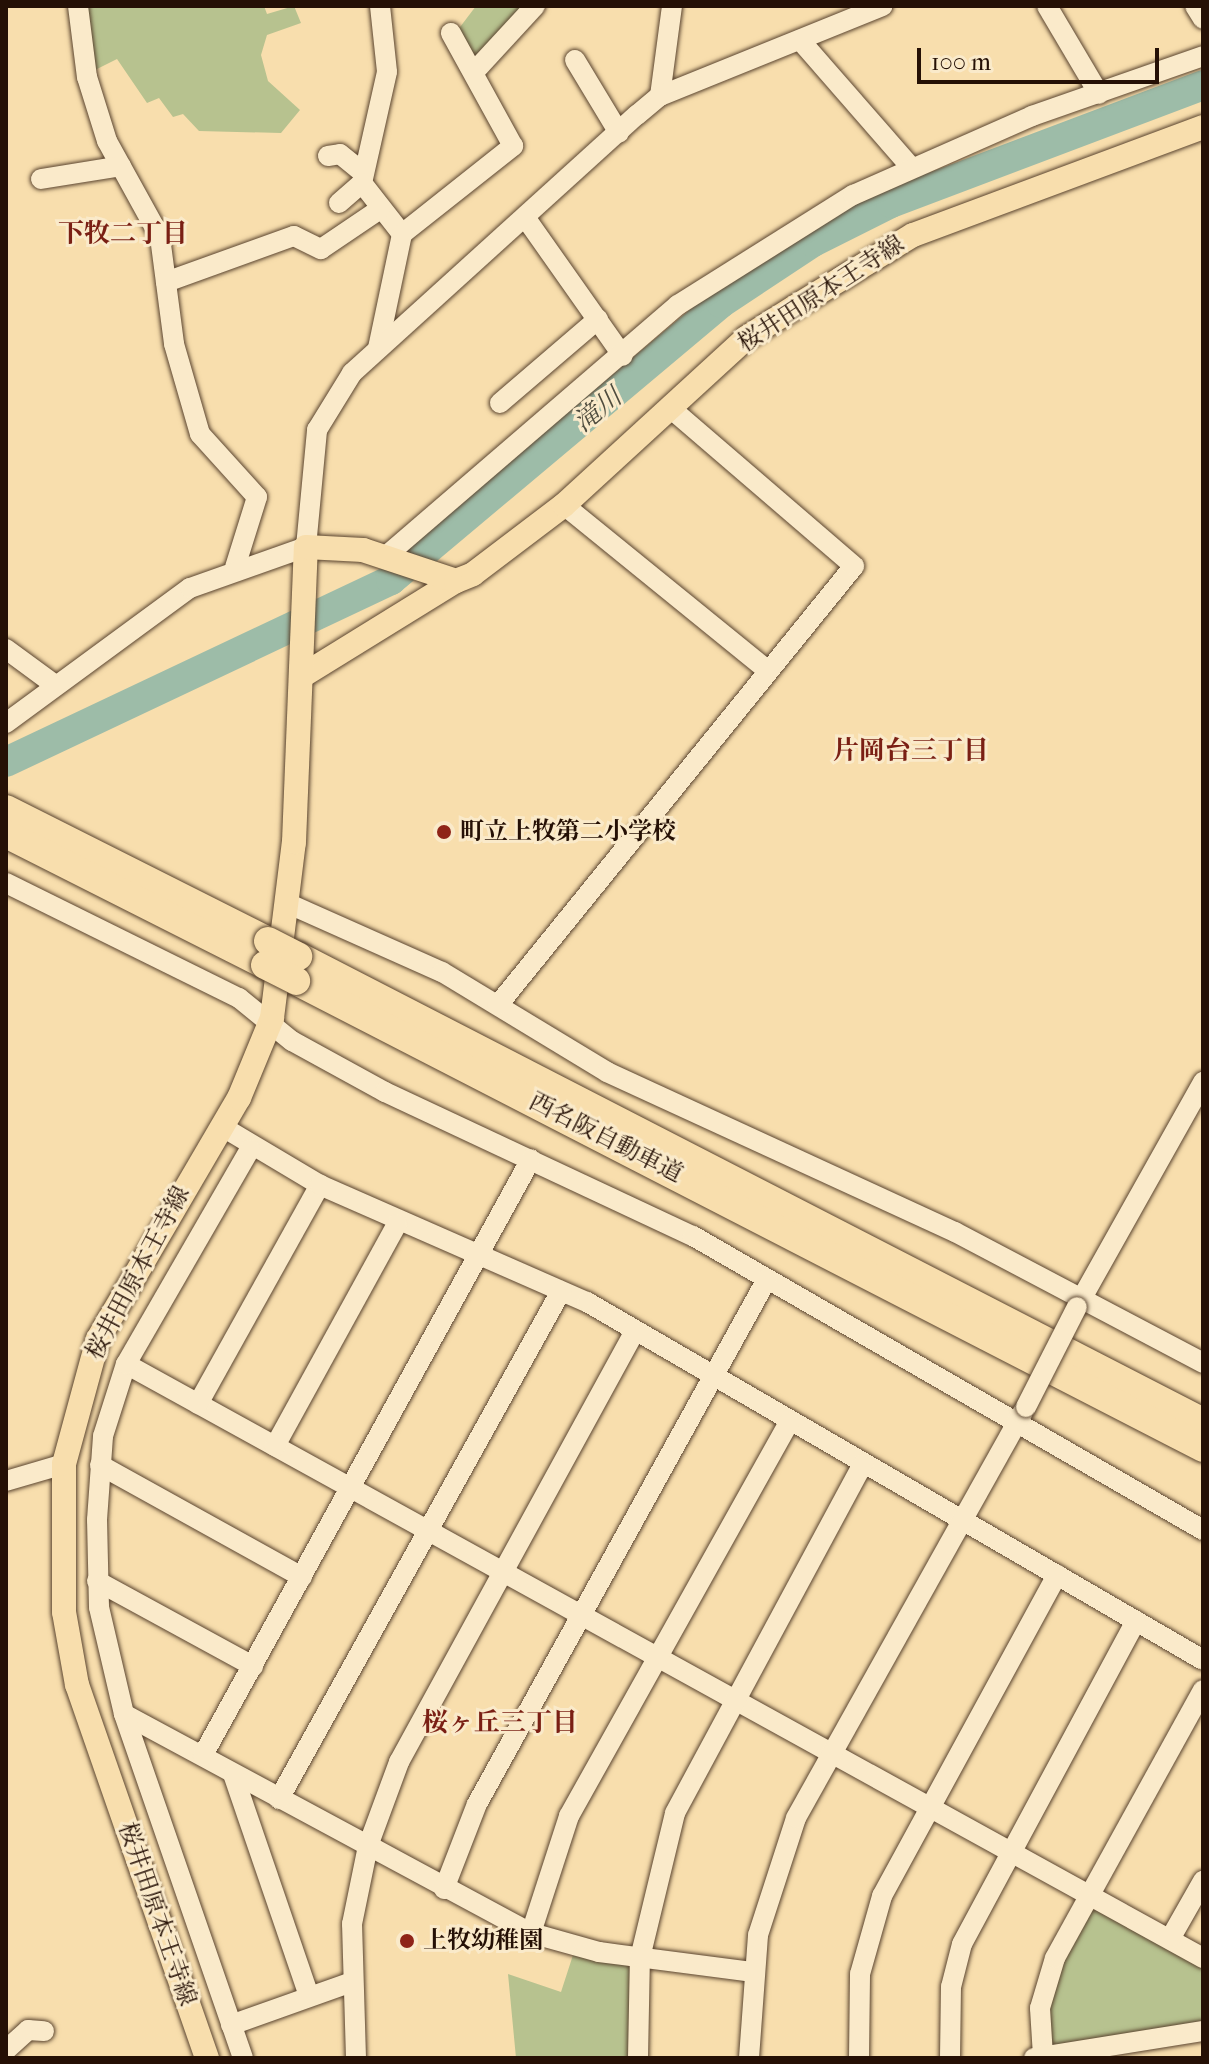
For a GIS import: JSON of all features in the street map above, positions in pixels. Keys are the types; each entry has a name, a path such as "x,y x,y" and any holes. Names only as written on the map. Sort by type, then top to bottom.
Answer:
{"highway":[{"name":"西名阪自動車道","path":"6,809 266,953 1203,1448"},
{"name":"西名阪自動車道","path":"6,834 266,953"},
{"name":"西名阪自動車道","path":"297,969 1203,1422"}],"main road":[{"name":"桜井田原本王寺線","path":"302,676 446,578 498,560 564,505 746,338 913,235 1203,127"},
{"name":"桜井田原本王寺線","path":"207,2058 77,1685 64,1612 64,1464 98,1339 221,1126 272,1018 289,904 306,547"},
{"path":"306,547 386,556 446,578"}],"street":[{"path":"78,6 87,77 121,166 160,237 174,344 200,434 257,497 235,567"},
{"path":"339,203 362,178 387,72 380,6"},
{"path":"474,72 535,6"},
{"path":"660,96 672,6"},
{"path":"6,723 156,610 235,567 306,547 325,408 378,348 527,220 660,96 883,6"},
{"path":"1047,6 1099,94"},
{"path":"1195,6 1203,19"},
{"path":"378,348 402,234 513,146 451,33"},
{"path":"800,40 909,165"},
{"path":"386,556 698,291 909,165 1203,56"},
{"path":"575,60 619,133"},
{"path":"328,156 340,154 362,178 380,209 402,234"},
{"path":"41,179 121,166"},
{"path":"166,282 294,236 321,249 380,209"},
{"path":"527,220 623,356"},
{"path":"500,403 598,319"},
{"path":"498,1005 766,669 854,566 669,407"},
{"path":"564,505 766,669"},
{"path":"6,649 55,685"},
{"path":"6,883 272,1018 292,1041 385,1092 531,1159 767,1279 1022,1415 1203,1530"},
{"path":"289,904 498,1005 693,1115 1201,1358"},
{"path":"749,2058 752,1972 775,1871 831,1754 1022,1415 1080,1302 1201,1091"},
{"path":"221,1126 250,1149 397,1224 561,1291 635,1331 1203,1660"},
{"path":"243,2058 124,1714 97,1581 100,1465 126,1364 250,1149"},
{"path":"203,1755 531,1159"},
{"path":"198,1404 320,1185"},
{"path":"275,1446 397,1224"},
{"path":"444,1889 477,1804 767,1279"},
{"path":"279,1799 561,1291"},
{"path":"356,2058 349,1983 368,1846 399,1762 635,1331"},
{"path":"126,1364 1203,1958"},
{"path":"531,1933 569,1816 789,1422"},
{"path":"6,1481 64,1464"},
{"path":"638,2058 640,1958 675,1813 733,1699 863,1464"},
{"path":"100,1465 302,1577"},
{"path":"859,2058 866,1946 928,1806 1057,1575"},
{"path":"97,1581 253,1666"},
{"path":"950,2058 955,1967 1009,1851 1136,1621"},
{"path":"1203,1690 1048,1975 1038,2057 1122,2051 1203,2031"},
{"path":"124,1714 444,1889 531,1933 640,1958 752,1972"},
{"path":"233,1774 309,1996"},
{"path":"1170,1939 1203,1881"},
{"path":"231,2025 349,1983"},
{"path":"8,2041 44,2031"}],"green space":[{"path":"83,6 264,6 267,14 294,6 301,23 267,35 261,55 268,81 300,110 281,133 199,131 183,114 173,117 159,98 147,103 117,59 93,71"},
{"path":"476,6 528,6 476,65 457,31"},
{"path":"1098,1909 1203,1967 1203,2023 1056,2048 1048,2042 1051,1989 1088,1912"},
{"path":"573,1955 627,1964 633,1973 630,2058 516,2058 508,1974 561,1992"}],"waterway":[{"name":"滝川","path":"6,762 391,580 721,303 813,242 891,203 1203,85"}],"place":[{"name":"町立上牧第二小学校","path":"444,832"},
{"name":"上牧幼稚園","path":"407,1941"}],"district":[{"name":"下牧二丁目","path":"123,234"},
{"name":"片岡台三丁目","path":"911,751"},
{"name":"桜ヶ丘三丁目","path":"500,1723"}]}
